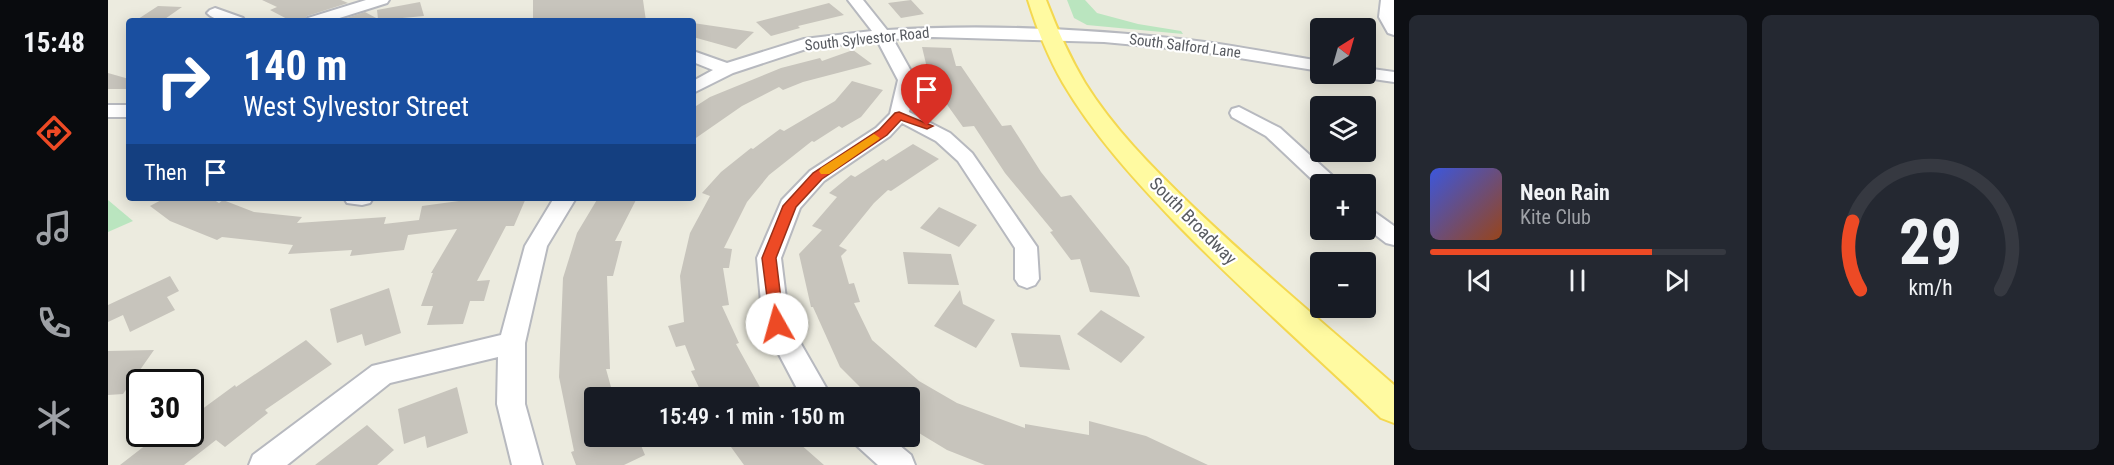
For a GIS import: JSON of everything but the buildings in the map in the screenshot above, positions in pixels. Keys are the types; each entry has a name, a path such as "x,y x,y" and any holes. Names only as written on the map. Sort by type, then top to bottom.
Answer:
{"main road":[{"name":"South Broadway","path":"1037,0 1061,60 1086,101 1114,139 1163,193 1219,248 1394,407"}],"street":[{"path":"324,18 381,0"},
{"path":"810,387 777,324 769,258 790,206 817,176 883,132 899,115 907,80 882,34 866,10 855,0"},
{"path":"1388,0 1387,17 1394,30"},
{"path":"215,13 229,18"},
{"name":"South Sylvestor Road","path":"696,86 727,69 804,44 882,34 994,32 1050,34"},
{"name":"South Salford Lane","path":"1050,34 1190,45 1310,64"},
{"path":"696,57 727,69"},
{"path":"1376,75 1394,77"},
{"path":"108,111 126,111"},
{"path":"1239,113 1273,132 1318,174"},
{"path":"899,115 927,126 955,145 965,157 1026,247 1026,279"},
{"path":"527,465 511,404 512,343 536,246 563,201"},
{"path":"1376,224 1394,237"},
{"path":"264,465 382,374 512,343"},
{"path":"879,447 900,465"}],"green space":[{"path":"1067,0 1085,0 1097,13 1138,24 1181,31 1183,34 1087,25 1074,18"},
{"path":"108,200 133,221 108,232"}],"slow traffic":[{"path":"825,171 874,138"}],"route":[{"path":"777,324 769,258 790,206 817,176 883,132 899,115 927,126"}]}
